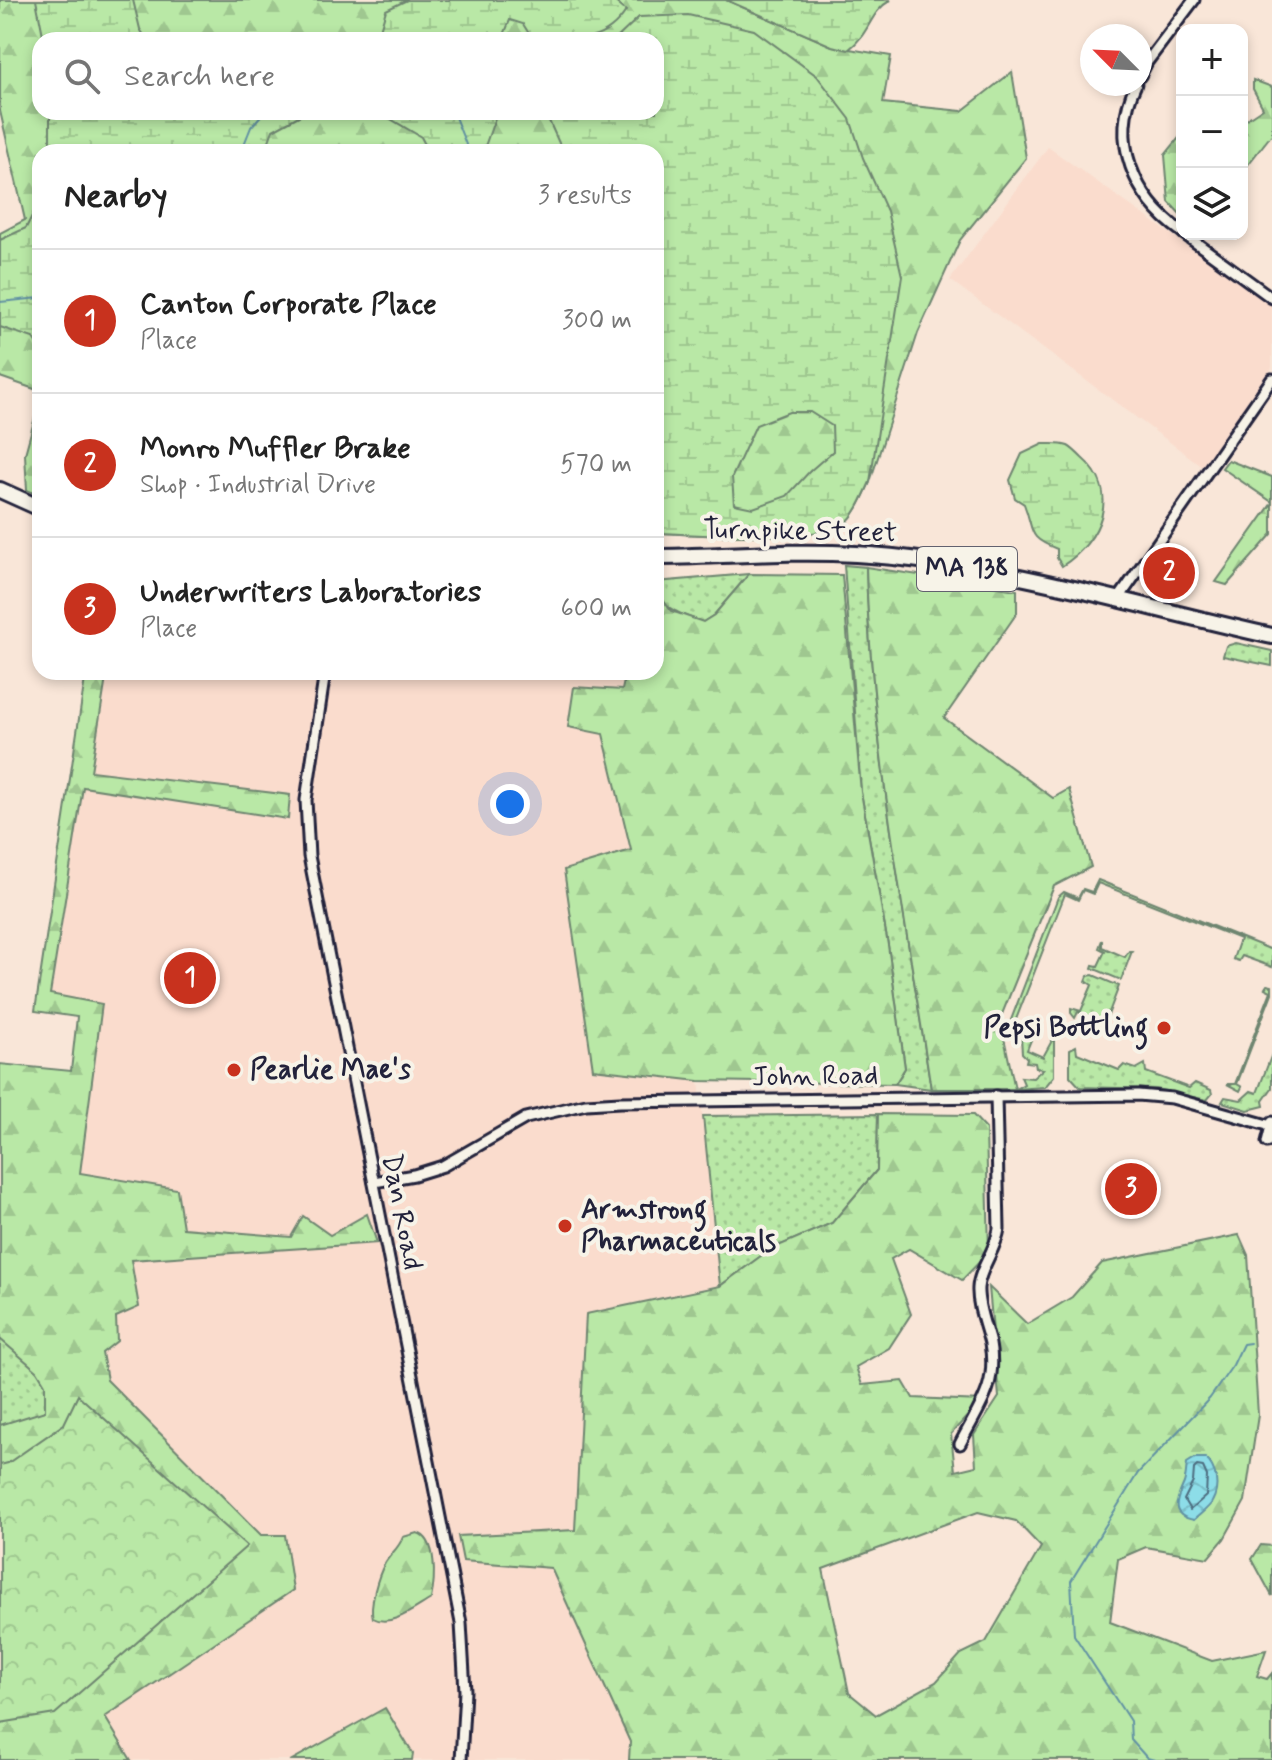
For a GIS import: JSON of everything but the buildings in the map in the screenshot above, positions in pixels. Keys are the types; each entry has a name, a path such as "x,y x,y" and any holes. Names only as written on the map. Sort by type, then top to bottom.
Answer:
{"main road":[{"path":"0,490 32,504"},
{"name":"Turnpike Street","path":"664,557 861,555 948,565 1272,636"}],"street":[{"path":"1152,55 1194,0"},
{"path":"1133,96 1125,122 1130,168 1143,194 1161,218 1176,228"},
{"path":"1193,240 1272,298"},
{"path":"1117,601 1272,379"},
{"name":"Dan Road","path":"324,680 308,772 305,817 309,856 461,1623 465,1666 461,1760"},
{"path":"960,1444 975,1420 992,1376 990,1347 978,1291 999,1229 996,1096"},
{"name":"John Road","path":"374,1182 443,1166 526,1118 586,1104 1160,1096 1271,1124"},
{"path":"1267,1142 1271,1124"}],"shaded area":[{"path":"1048,147 1272,306 1272,368 1202,466 950,280"},
{"path":"106,680 624,680 622,690 568,727 603,733 631,850 594,1069 699,1081 720,1286 586,1315 575,1530 458,1536 463,1561 551,1567 630,1743 629,1760 412,1760 413,1754 385,1708 292,1760 131,1760 104,1718 261,1535 107,1380 102,1353 116,1317 139,1307 130,1260 376,1243 330,1236 292,1237 183,1228 176,1189 80,1174 102,1004 50,994 83,787 287,819 290,796 91,771"}],"green space":[{"path":"0,0 726,0 832,46 891,56 883,103 962,111 1012,72 1026,158 960,240 918,333 870,482 859,505 844,524 807,534 664,533 664,144 32,144 32,388 0,377 0,233 25,220 0,111"},
{"path":"36,0 133,0 142,32 42,32"},
{"path":"407,0 613,0 626,11 605,32 528,32 523,24 510,20 505,32 379,32 386,10"},
{"path":"726,0 891,0 878,10 861,37 848,50"},
{"path":"688,15 754,30 817,76 850,119 863,158 887,211 902,276 870,482 859,505 844,524 808,534 664,533 664,144 559,144 549,120 664,120 664,32 623,32 639,17","holes":["789,412 810,412 832,426 833,451 787,496 753,508 734,504 732,477 756,425"]},
{"path":"1253,80 1272,87 1272,134 1248,164 1248,118 1263,108 1253,89"},
{"path":"50,120 291,120 273,130 268,144 50,144"},
{"path":"392,120 494,120 486,144 425,144 421,137"},
{"path":"1176,141 1176,210 1169,202 1165,155"},
{"path":"32,216 32,338 0,327 0,240 26,228"},
{"path":"32,428 32,492 27,490 25,454"},
{"path":"1043,444 1068,446 1082,458 1094,471 1104,501 1096,530 1076,556 1062,566 1057,558 1057,549 1036,537 1024,504 1015,498 1010,480 1022,454"},
{"path":"1228,460 1272,477 1272,502 1222,468"},
{"path":"1272,503 1272,534 1227,585 1216,582"},
{"path":"844,565 866,567 882,763 931,1089 895,1084 905,1068 888,945 861,792"},
{"path":"866,567 1017,590 1017,613 944,718 1053,798 1069,789 1091,867 1054,886 1000,1019 1015,1089 931,1089 882,763"},
{"path":"749,574 714,615 703,622 665,604 664,581"},
{"path":"749,574 842,575 861,792 888,945 905,1068 895,1084 699,1081 593,1069 564,870 631,850 603,734 568,727 574,687 622,690 624,680 664,680 664,601 671,611 703,622 714,615"},
{"path":"1236,643 1272,651 1272,666 1223,656 1226,646"},
{"path":"85,680 106,680 91,771 290,795 288,819 83,787 50,994 102,1004 80,1173 177,1189 183,1228 291,1237 303,1216 330,1235 367,1214 377,1243 131,1260 139,1307 116,1317 117,1341 102,1353 107,1380 261,1535 285,1535 293,1590 105,1717 131,1760 0,1760 0,1425 45,1411 45,1384 37,1371 0,1339 0,1064 71,1071 77,1017 35,1011"},
{"path":"1098,880 1272,950 1272,967 1242,956 1239,961 1233,959 1240,939 1098,883 1093,894 1083,890 1078,900 1065,894 1015,1022 1035,1030 1027,1050 1043,1057 1054,1037 1054,1076 1045,1087 1015,1089 1024,1084 1021,1077 1033,1078 1043,1069 1036,1068 1035,1063 1026,1062 1021,1037 1011,1020 1058,897 1064,892 1078,898 1083,889 1092,892"},
{"path":"1102,940 1102,947 1125,957 1132,951 1121,980 1092,968 1093,965 1098,966 1105,951 1099,948"},
{"path":"1093,975 1119,986 1105,1023 1078,1012 1075,1018 1071,1013 1071,1008 1081,1011 1092,985 1086,981 1088,976"},
{"path":"1272,986 1272,993 1237,1084 1242,1087 1240,1091 1227,1084 1235,1084 1271,991 1265,988"},
{"path":"1076,1046 1077,1053 1119,1070 1124,1065 1136,1069 1145,1064 1146,1072 1189,1088 1195,1083 1211,1090 1212,1094 1207,1100 1156,1089 1080,1087 1070,1076 1070,1049"},
{"path":"1272,1054 1272,1088 1263,1101 1264,1106 1248,1110 1222,1102 1225,1097 1241,1100 1251,1091 1257,1093"},
{"path":"878,1114 877,1170 832,1223 769,1250 720,1286 703,1116"},
{"path":"878,1114 973,1115 986,1129 989,1252 962,1280 909,1249 891,1259 911,1314 889,1348 856,1367 862,1385 903,1381 913,1398 981,1401 951,1434 955,1471 976,1466 974,1435 999,1397 989,1287 1027,1324 1072,1297 1102,1263 1239,1235 1248,1255 1258,1415 1245,1501 1224,1539 1208,1558 1146,1547 1118,1559 1110,1622 1212,1661 1266,1650 1257,1676 1267,1679 1272,1673 1272,1760 629,1760 630,1742 551,1568 463,1561 458,1536 575,1530 586,1314 720,1286 769,1250 832,1223 877,1170","holes":["978,1512 1016,1521 1041,1547 986,1642 961,1654 936,1682 876,1715 849,1693 823,1569"]},
{"path":"0,1308 78,1395 0,1465"},
{"path":"78,1395 247,1546 55,1714 0,1723 0,1465 8,1463 64,1424"},
{"path":"417,1533 429,1543 432,1551 434,1572 431,1599 395,1619 373,1618 375,1590 385,1563 403,1537"},
{"path":"1261,1545 1272,1546 1272,1596 1252,1559"},
{"path":"385,1708 413,1754 412,1760 292,1760"}],"water":[{"path":"1195,1458 1205,1458 1209,1462 1215,1473 1216,1485 1211,1504 1194,1520 1180,1514 1177,1506 1187,1463"}],"waterway":[{"path":"244,144 257,120"},
{"path":"456,120 466,144"},
{"path":"0,302 32,299"},
{"path":"1155,1760 1147,1758 1131,1740 1130,1721 1074,1635 1071,1581 1138,1473 1210,1398 1233,1365 1243,1344 1250,1343"}],"place":[{"name":"Monro Muffler Brake","path":"1169,573"},
{"name":"Canton Corporate Place","path":"190,978"},
{"name":"Pepsi Bottling","path":"1164,1028"},
{"name":"Pearlie Mae's","path":"234,1070"},
{"name":"Underwriters Laboratories","path":"1131,1189"},
{"name":"Armstrong Pharmaceuticals","path":"565,1226"}]}
